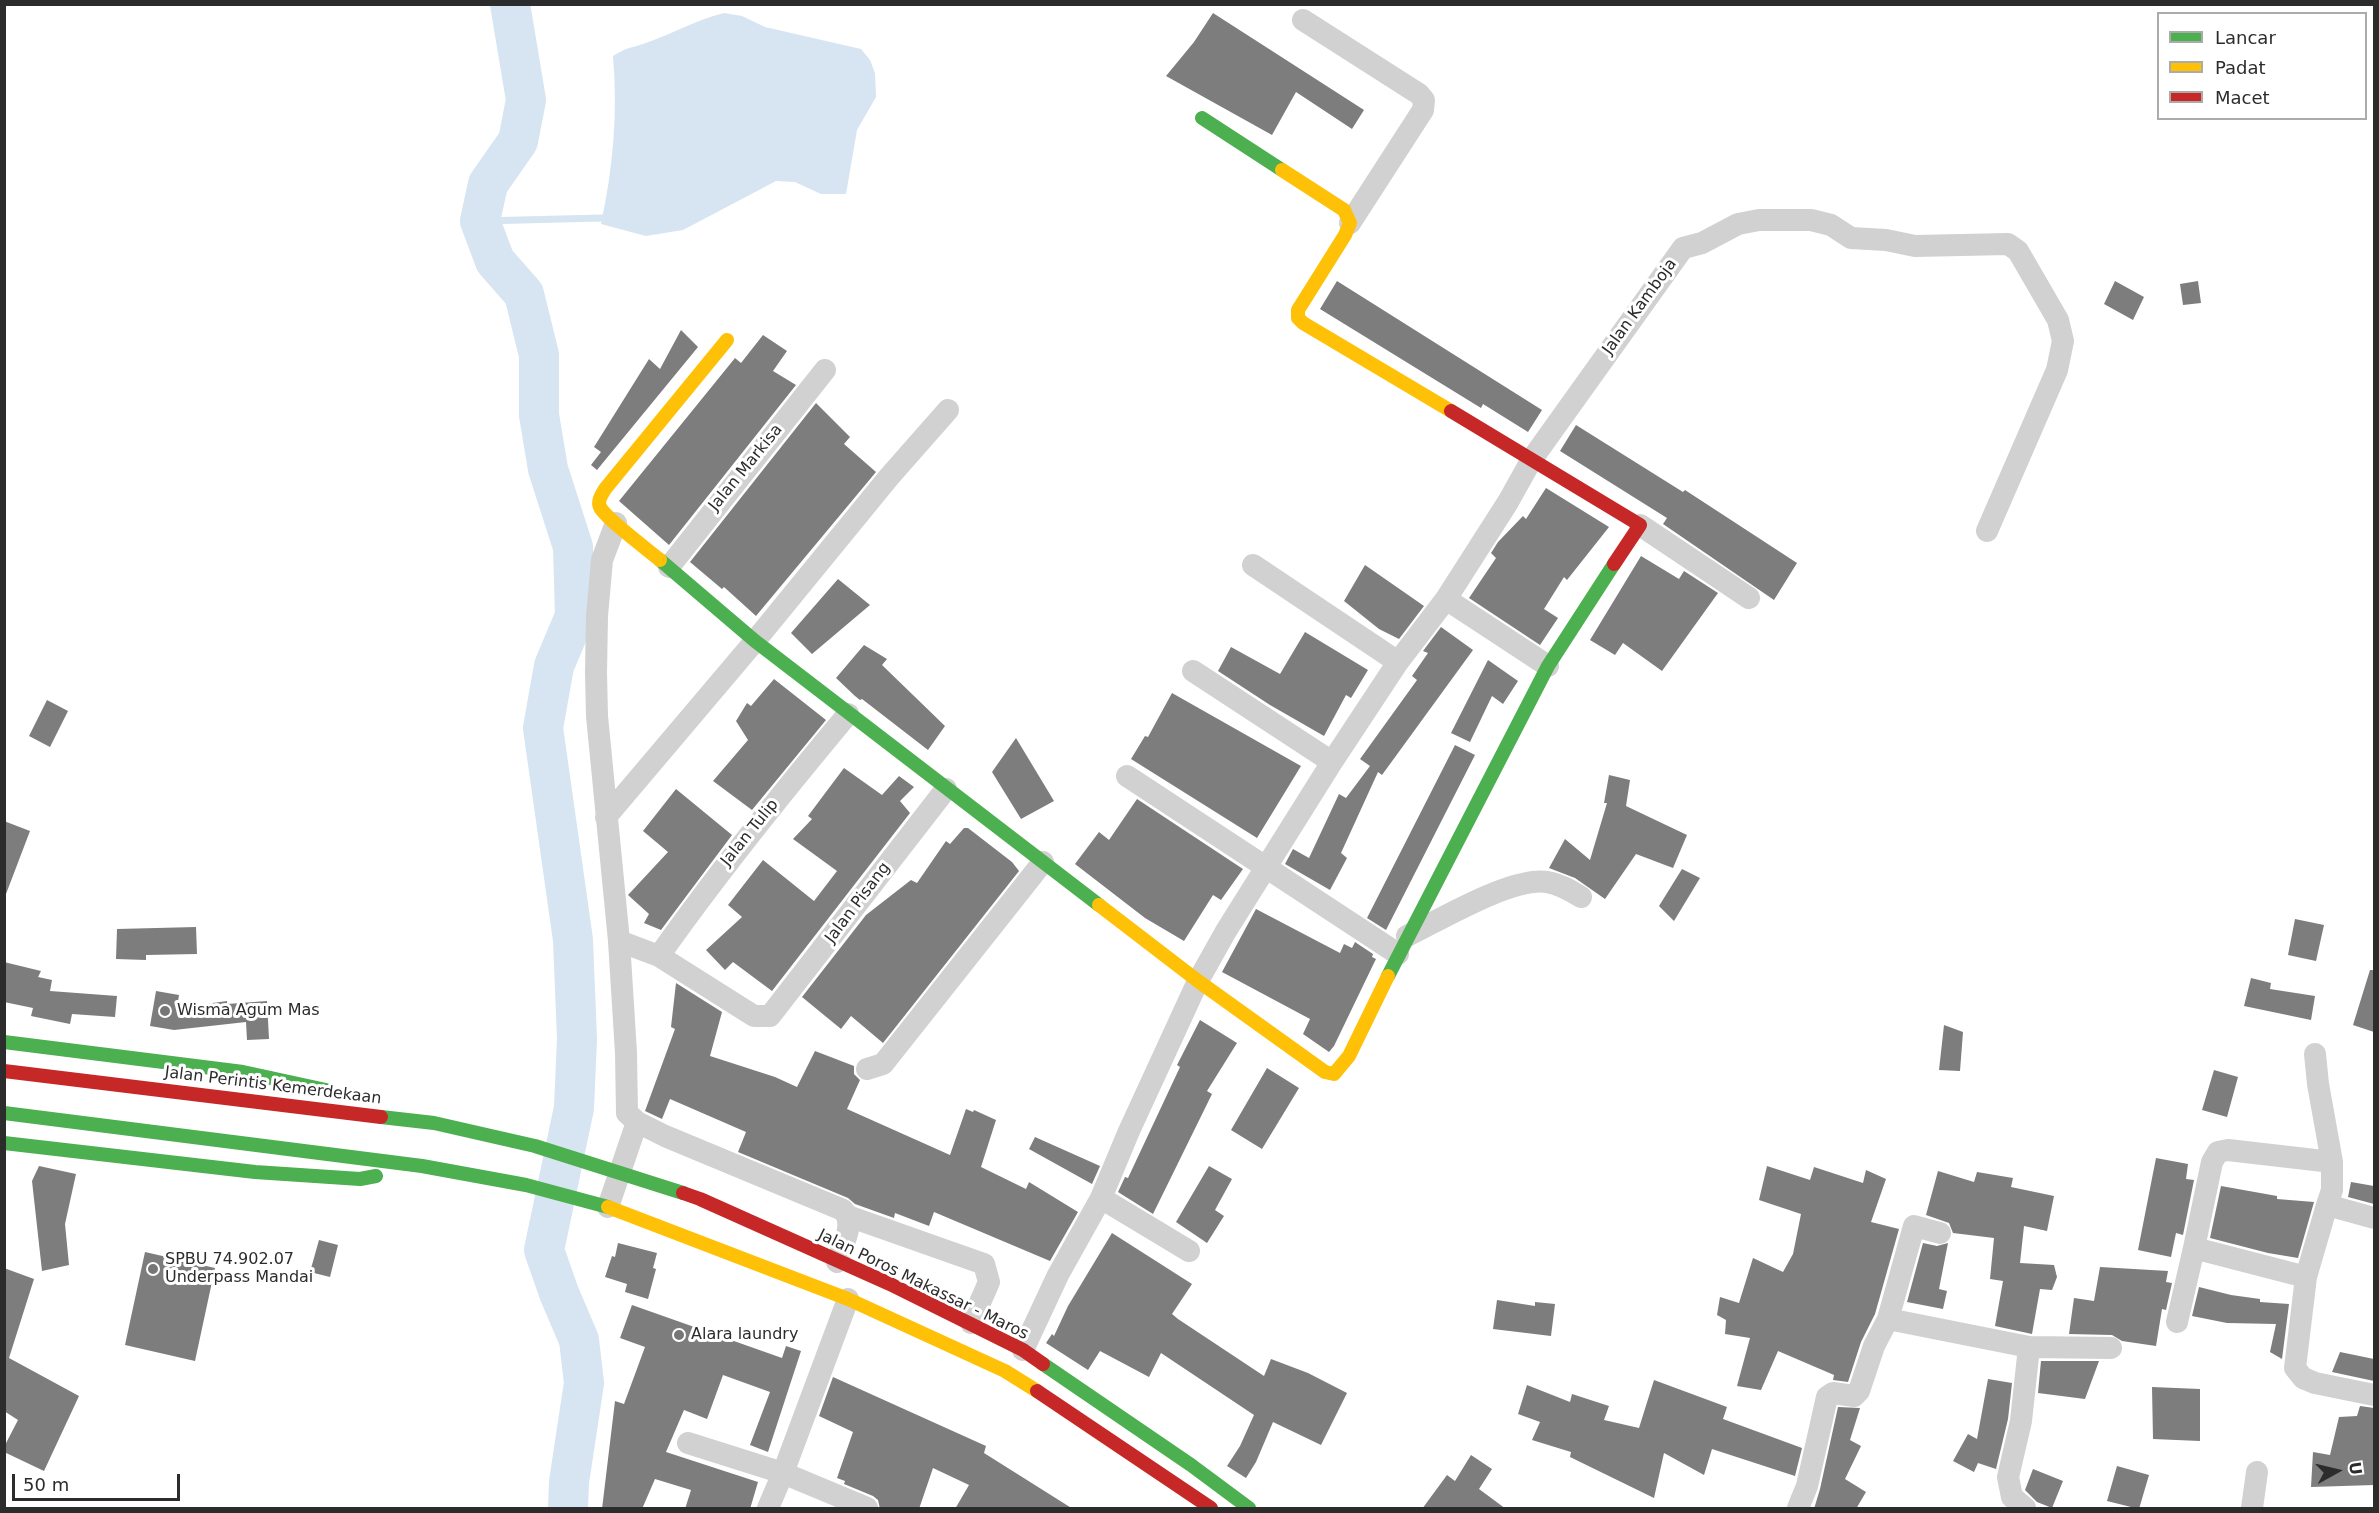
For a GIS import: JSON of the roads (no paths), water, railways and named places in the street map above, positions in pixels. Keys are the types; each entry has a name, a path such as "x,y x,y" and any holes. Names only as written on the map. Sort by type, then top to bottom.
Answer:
{"main road":[{"path":"727,340 600,495 598,501 600,507 755,641 848,714 1198,981 1324,1072 1334,1074 1349,1056 1402,945 1548,666 1640,525 1303,323 1298,318 1298,310 1350,223 1344,210 1202,118"},
{"path":"4,1042 243,1072 341,1093"},
{"name":"Jalan Perintis Kemerdekaan","path":"4,1071 434,1123 535,1146"},
{"path":"384,1104 434,1123"},
{"path":"4,1113 422,1166 526,1185 608,1207 848,1299 1005,1371 1064,1407 1183,1499 1211,1509"},
{"path":"4,1143 255,1172 360,1179 422,1166"},
{"name":"Jalan Poros Makassar - Maros","path":"535,1146 700,1199 971,1323 1023,1350 1191,1465 1249,1509"}],"street":[{"path":"1303,20 1419,94 1424,100 1423,110 1350,223"},
{"name":"Jalan Kamboja","path":"1023,1350 1058,1275 1101,1198 1198,981 1332,762 1398,662 1446,599 1508,502 1532,459 1683,248 1702,243 1738,224 1759,220 1811,220 1831,225 1851,238 1886,240 1915,246 2008,244 2018,251 2058,320 2063,341 2057,370 1988,531"},
{"name":"Jalan Markisa","path":"669,567 825,370"},
{"path":"606,818 889,477 948,410"},
{"path":"616,523 603,560 597,616 597,716 619,940 627,1113 637,1122 665,1136 843,1210 848,1216 984,1264 989,1282 971,1323"},
{"path":"1640,525 1749,598"},
{"path":"1253,565 1398,662"},
{"path":"1446,599 1548,666"},
{"path":"1193,671 1332,762"},
{"name":"Jalan Tulip","path":"659,956 737,848 848,714"},
{"path":"1127,776 1267,866 1402,945 1466,907 1516,886 1545,882 1568,888 1581,897"},
{"name":"Jalan Pisang","path":"659,956 754,1016 770,1016 946,789"},
{"path":"867,1069 883,1064 1043,862"},
{"path":"619,940 659,956"},
{"path":"2315,1054 2332,1162 2332,1190 2306,1277 2295,1368 2303,1378 2315,1383 2374,1395"},
{"path":"608,1207 637,1122"},
{"path":"2177,1322 2212,1162 2218,1152 2228,1150 2332,1162"},
{"path":"1101,1198 1189,1251"},
{"path":"2327,1205 2374,1218"},
{"path":"837,1262 849,1224 848,1216"},
{"path":"1798,1509 1807,1486 1827,1397 1833,1393 1854,1396 1859,1391 1874,1346 1888,1319 1914,1226 1940,1233"},
{"path":"2194,1248 2306,1277"},
{"path":"768,1509 848,1299"},
{"path":"1888,1319 2029,1347 2110,1348"},
{"path":"2025,1509 2012,1497 2008,1477 2021,1421 2029,1347"},
{"path":"688,1443 783,1473 867,1509"},
{"path":"2252,1509 2257,1472"}],"waterway":[{"path":"510,4 526,100 518,141 488,184 480,221 495,261 524,294 539,355 539,415 548,469 573,547 575,616 554,666 543,728 573,940 577,1039 574,1108 544,1250 579,1340 584,1383 569,1482 568,1508"},
{"path":"480,221 603,218"}],"place":[{"name":"Wisma Agum Mas","path":"165,1011"},
{"name":"SPBU 74.902.07 Underpass Mandai","path":"153,1269"},
{"name":"Alara laundry","path":"679,1335"}]}
